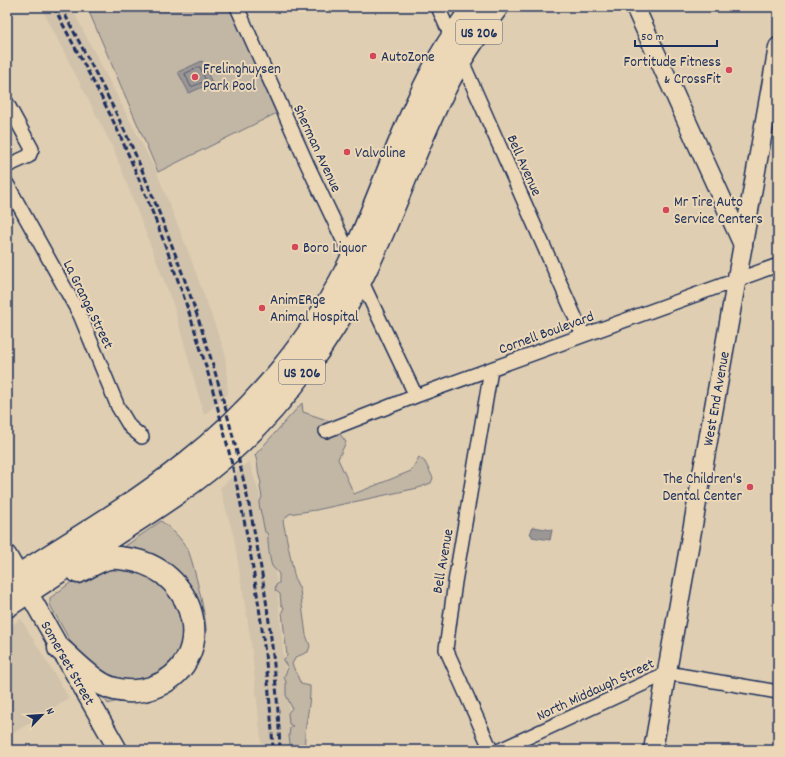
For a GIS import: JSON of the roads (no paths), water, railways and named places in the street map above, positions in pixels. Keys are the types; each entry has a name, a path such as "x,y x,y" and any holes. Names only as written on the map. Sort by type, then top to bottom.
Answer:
{"highway":[{"name":"US 206","path":"7,606 18,583 167,478 227,427 266,386 294,352 329,300 352,258 418,102 438,62 473,7"},
{"name":"US 206","path":"18,583 50,577 158,507 234,449 268,413 311,361 344,311 361,280 428,124 448,82 462,58 497,7"},
{"path":"50,577 61,579 108,558 122,558 144,563 158,570 177,585 188,601 193,622 193,639 190,652 184,663 170,678 159,685 146,689 122,690 103,684 90,675 59,648"}],"street":[{"name":"Sherman Avenue","path":"237,7 308,166 352,258"},
{"name":"Bell Avenue","path":"438,7 462,58 583,335"},
{"path":"635,7 744,245"},
{"name":"West End Avenue","path":"653,750 777,54"},
{"path":"7,103 32,149 32,154 7,166"},
{"name":"La Grange Street","path":"7,184 80,315 118,407 130,427 142,437"},
{"name":"Cornell Boulevard","path":"326,431 416,396 778,265"},
{"path":"361,280 416,396"},
{"name":"Bell Avenue","path":"490,370 455,582 446,649 491,750"},
{"name":"Somerset Street","path":"7,555 18,583 59,648 118,750"},
{"name":"North Middaugh Street","path":"500,750 667,673 778,692"}],"water":[{"name":"Frelinghuysen Park Pool","path":"202,61 212,83 189,93 178,72"},
{"path":"533,527 552,530 550,540 532,537 530,534"}],"railway":[{"path":"54,7 106,106 122,140 153,213 205,362 226,438 243,515 257,593 267,671 273,750"},
{"path":"61,7 127,136 162,220 208,348 244,480 257,547 268,614 276,682 280,750"}],"place":[{"name":"AutoZone","path":"373,56"},
{"name":"Fortitude Fitness & CrossFit","path":"729,70"},
{"name":"Frelinghuysen Park Pool","path":"195,77"},
{"name":"Valvoline","path":"347,152"},
{"name":"Mr Tire Auto Service Centers","path":"666,210"},
{"name":"Boro Liquor","path":"295,247"},
{"name":"AnimERge Animal Hospital","path":"262,308"},
{"name":"The Children's Dental Center","path":"750,487"}]}
